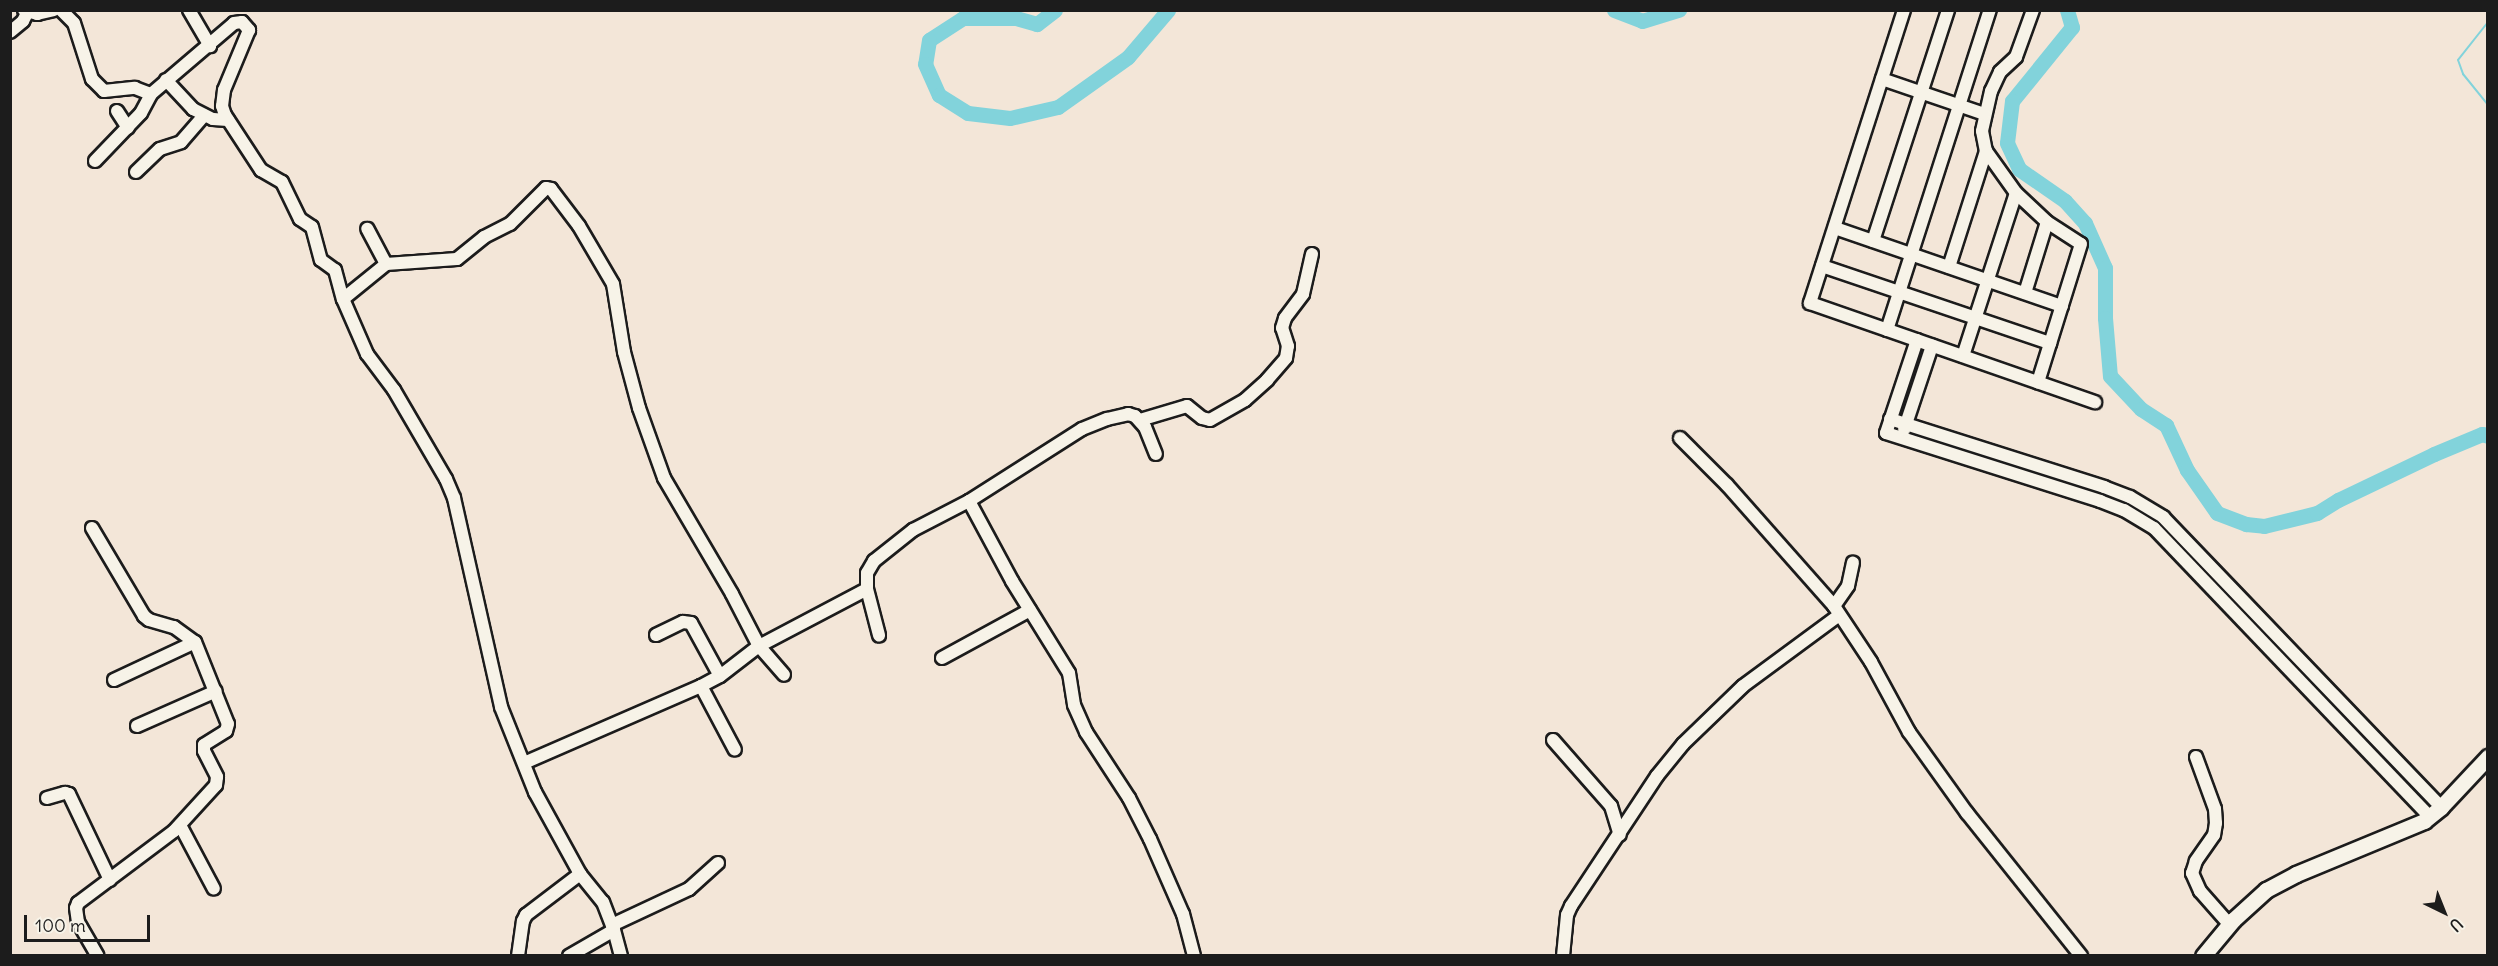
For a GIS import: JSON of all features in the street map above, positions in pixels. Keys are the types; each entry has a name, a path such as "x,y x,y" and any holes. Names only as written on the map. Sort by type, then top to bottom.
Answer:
{"main road":[{"path":"2203,956 2230,925 2266,890 2296,874 2412,828 2435,812 2487,757"}],"street":[{"path":"10,32 23,21 26,12 54,10"},
{"path":"61,10 68,15 76,27 91,77 98,88 108,92 135,88 151,94"},
{"path":"189,10 210,46"},
{"path":"1904,10 1810,303 2095,402"},
{"path":"1873,241 1948,10"},
{"path":"1887,330 1990,10"},
{"path":"2032,10 2016,57 2000,72 1984,114 1982,131 1986,150 2016,193 2047,222 2081,244 2038,382"},
{"path":"94,160 128,128 141,113 151,94 166,80 210,46 236,22 242,22 249,30 224,90 222,106 228,120 261,170 282,182 300,219 312,227 320,259 335,270 343,299 367,354 394,390 446,479 454,498 501,707 535,792 580,874 603,902 621,956"},
{"path":"1882,79 1984,114"},
{"path":"166,80 183,100 204,116 228,120"},
{"path":"117,111 128,128"},
{"path":"136,172 160,149 181,142 204,116"},
{"path":"1949,267 1986,150"},
{"path":"343,299 386,264 457,259 484,237 510,224 546,188 551,189 579,226 613,284 624,352 639,408 664,478 732,594 759,646 783,675"},
{"path":"1963,357 2016,193"},
{"path":"2025,293 2047,222"},
{"path":"1835,228 2062,306"},
{"path":"367,229 386,264"},
{"path":"1140,420 1187,406 1202,418 1210,420 1245,400 1268,380 1286,358 1288,346 1282,328 1285,318 1303,294 1312,254"},
{"path":"1822,266 2050,344"},
{"path":"1917,340 1886,433 2100,501 2124,510 2154,528 2435,812"},
{"path":"1901,438 1932,346"},
{"path":"879,635 867,589 867,573 879,556 913,530 969,501 1082,429 1128,414 1140,420 1156,454"},
{"path":"1890,419 2130,497 2163,516 2435,812"},
{"path":"1680,438 1727,485 1836,611 1871,662 1910,732 1967,813 2081,956"},
{"path":"969,501 1030,610 1069,673 1074,705 1086,732 1129,798 1150,839 1183,914 1194,956"},
{"path":"92,528 144,616 148,620 174,627 195,642 228,724 226,731 208,740 203,748 218,782 180,825 110,880 83,897 76,908 86,938 98,956"},
{"path":"1563,956 1568,911 1657,776 1683,744 1743,686 1836,611 1850,580 1852,563"},
{"path":"524,763 701,686 720,676 759,646 867,589"},
{"path":"942,658 1030,610"},
{"path":"656,634 683,622 691,623 720,676"},
{"path":"114,680 195,642"},
{"path":"701,686 735,750"},
{"path":"137,726 216,691"},
{"path":"1553,740 1611,806 1620,835"},
{"path":"2196,757 2215,809 2216,823 2214,835 2196,861 2192,873 2200,891 2230,925"},
{"path":"47,798 64,793 69,794 110,880"},
{"path":"180,825 214,889"},
{"path":"569,956 613,927 689,889 718,863"},
{"path":"518,956 526,915 580,874"}],"waterway":[{"path":"1055,10 1037,24 1016,18 963,18 929,40 925,64 939,95 968,113 1010,118 1058,107 1128,57 1168,10"},
{"path":"1614,10 1642,21 1679,10"},
{"path":"2067,10 2072,27 2012,101 2007,143 2019,169 2065,201 2085,223 2105,268 2105,318 2110,376 2141,409 2166,425 2187,470 2217,513 2246,524 2264,526 2317,513 2338,500 2434,454 2482,434 2488,436"},
{"path":"2488,22 2458,60 2463,74 2488,105"}]}
